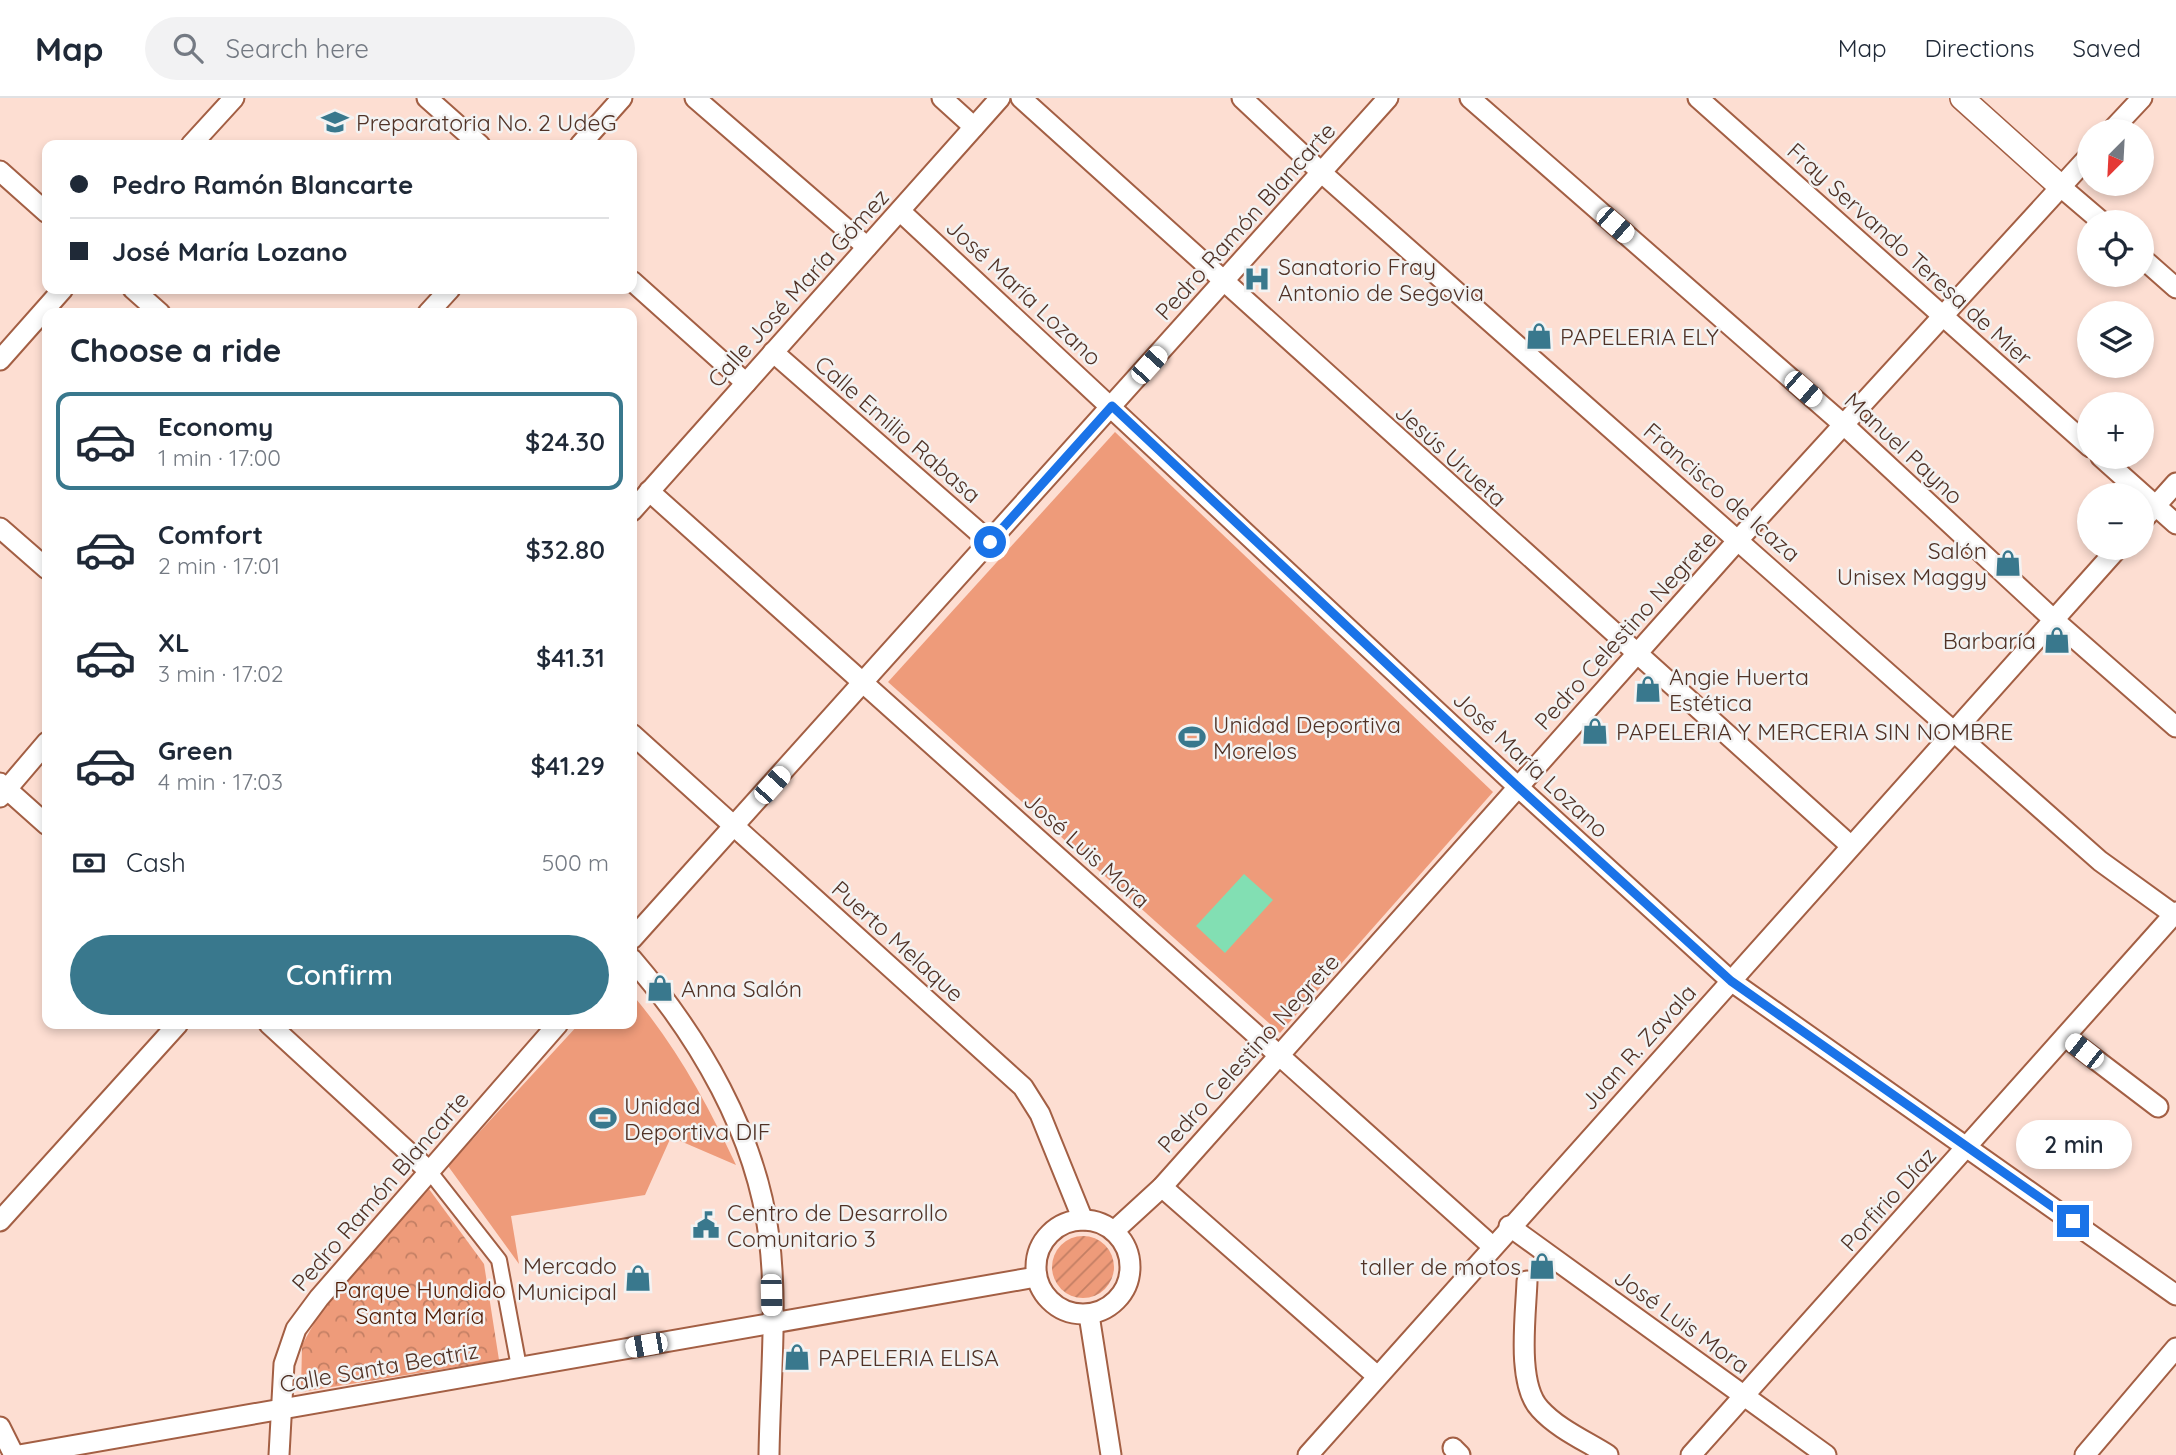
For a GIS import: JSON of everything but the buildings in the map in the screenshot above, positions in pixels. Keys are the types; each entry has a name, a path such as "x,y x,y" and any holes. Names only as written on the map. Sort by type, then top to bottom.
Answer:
{"street":[{"path":"196,140 234,98"},
{"path":"427,98 474,140"},
{"path":"584,140 622,98"},
{"path":"695,98 867,247"},
{"path":"942,98 974,127"},
{"name":"Calle José María Gómez","path":"637,505 1000,98"},
{"name":"Jesús Urueta","path":"1021,98 1223,283 1851,846"},
{"name":"Francisco de Icaza","path":"1242,98 1322,173 2100,861 2175,914"},
{"name":"Pedro Ramón Blancarte","path":"637,934 1388,98"},
{"name":"Manuel Payno","path":"1470,98 1844,425 2054,620 2176,727"},
{"name":"Fray Servando Teresa de Mier","path":"1698,98 2077,436"},
{"path":"1962,98 2088,210"},
{"path":"2123,119 2142,98"},
{"name":"Pedro Celestino Negrete","path":"1114,1231 1162,1186 1739,539 2077,169"},
{"path":"0,171 42,209"},
{"name":"José María Lozano","path":"900,211 1517,786 1731,981 1969,1146 2176,1295"},
{"path":"2154,269 2176,288"},
{"path":"637,285 746,383"},
{"path":"46,308 59,294"},
{"path":"138,294 154,308"},
{"path":"433,308 445,294"},
{"path":"0,360 42,313"},
{"name":"Calle Emilio Rabasa","path":"773,352 990,542"},
{"path":"2115,469 2176,524"},
{"path":"2154,507 2176,483"},
{"name":"José Luis Mora","path":"649,491 1492,1246"},
{"path":"0,528 42,565"},
{"name":"Juan R. Zavala","path":"1313,1453 1492,1246 1956,732 2107,560"},
{"name":"Puerto Melaque","path":"637,738 1023,1087 1040,1114 1083,1220"},
{"path":"42,747 2,790 42,821"},
{"name":"Porfirio Díaz","path":"1691,1455 2175,914"},
{"path":"637,965 700,1049 744,1143 765,1213 769,1239 772,1323 769,1455"},
{"path":"0,1222 174,1029"},
{"path":"274,1029 430,1172 499,1260 519,1367"},
{"name":"Pedro Ramón Blancarte","path":"279,1455 284,1364 296,1329 319,1298 554,1029"},
{"path":"2066,1037 2158,1107"},
{"path":"1162,1186 1377,1376"},
{"path":"1083,1220 1104,1225 1114,1231 1126,1246 1131,1263 1129,1282 1120,1298 1106,1309 1089,1315 1071,1314 1055,1307 1043,1294 1036,1277 1035,1261 1041,1245 1051,1231 1066,1223 1083,1220"},
{"name":"José Luis Mora","path":"1510,1226 1826,1455"},
{"name":"Calle Santa Beatriz","path":"17,1455 1036,1277"},
{"path":"1527,1281 1525,1353 1531,1393 1538,1407 1552,1420 1608,1455"},
{"path":"1089,1315 1111,1455"},
{"path":"2085,1455 2176,1348"},
{"path":"0,1427 17,1455"}],"green space":[{"name":"Unidad Deportiva Morelos","path":"1115,432 1493,792 1280,1033 888,682"},
{"name":"Unidad Deportiva DIF","path":"637,1000 690,1076 736,1165 671,1137 645,1195 511,1216 519,1264 448,1166 574,1029 637,1029"},
{"name":"Parque Hundido Santa María","path":"429,1189 484,1264 499,1360 301,1392 302,1345 322,1309"},
{"path":"1083,1236 1095,1238 1105,1245 1112,1255 1112,1279 1105,1289 1095,1296 1083,1298 1071,1296 1061,1289 1054,1279 1052,1267 1054,1255 1061,1245 1071,1238"}],"shaded area":[{"path":"1244,874 1273,900 1225,953 1196,926"}],"place":[{"name":"Preparatoria No. 2 UdeG","path":"335,122"},
{"name":"Sanatorio Fray Antonio de Segovia","path":"1257,279"},
{"name":"PAPELERIA ELY","path":"1539,336"},
{"name":"Salón Unisex Maggy","path":"2008,563"},
{"name":"Barbaría","path":"2057,640"},
{"name":"Angie Huerta Estética","path":"1648,689"},
{"name":"PAPELERIA Y MERCERIA SIN NOMBRE","path":"1595,731"},
{"name":"Unidad Deportiva Morelos","path":"1192,737"},
{"name":"Anna Salón","path":"660,988"},
{"name":"Unidad Deportiva DIF","path":"603,1118"},
{"name":"Centro de Desarrollo Comunitario 3","path":"706,1225"},
{"name":"taller de motos","path":"1542,1266"},
{"name":"Mercado Municipal","path":"638,1278"},
{"name":"PAPELERIA ELISA","path":"797,1357"}],"route":[{"path":"990,542 1112,406 1517,786 1731,981 2073,1221"}]}
